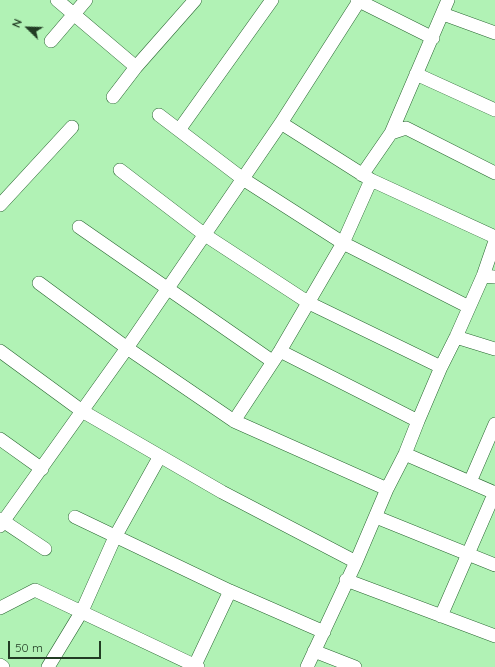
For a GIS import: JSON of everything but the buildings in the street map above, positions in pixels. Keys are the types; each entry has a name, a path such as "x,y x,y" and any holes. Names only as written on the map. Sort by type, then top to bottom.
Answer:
{"street":[{"path":"57,0 136,67"},
{"path":"51,41 86,0"},
{"path":"179,130 272,0"},
{"path":"234,421 309,303 343,243 367,177 403,109 416,74 433,38 448,0"},
{"path":"45,549 1,522 42,469 243,179 281,123 358,1 433,38"},
{"path":"113,97 190,2"},
{"path":"443,14 495,33"},
{"path":"416,74 495,110"},
{"path":"159,115 243,179 343,243 469,306"},
{"path":"281,123 367,177 495,238"},
{"path":"0,205 72,127"},
{"path":"391,133 406,128 495,173"},
{"path":"120,170 204,234 309,303 441,367"},
{"path":"79,226 167,289 276,356 418,421"},
{"path":"307,667 346,580 356,562 387,489 405,454 441,367 469,306 489,276 495,241"},
{"path":"40,283 127,348 234,421 387,489"},
{"path":"456,337 495,349"},
{"path":"0,351 82,411 222,492 356,562"},
{"path":"470,482 495,424"},
{"path":"0,439 42,469"},
{"path":"405,454 495,492 469,555 441,616"},
{"path":"48,667 82,611 115,537 160,456"},
{"path":"75,517 230,592 324,632"},
{"path":"376,517 495,566"},
{"path":"346,580 495,636"},
{"path":"2,609 35,590 197,666 230,592"},
{"path":"314,651 355,667"},
{"path":"0,665 4,667"}]}
